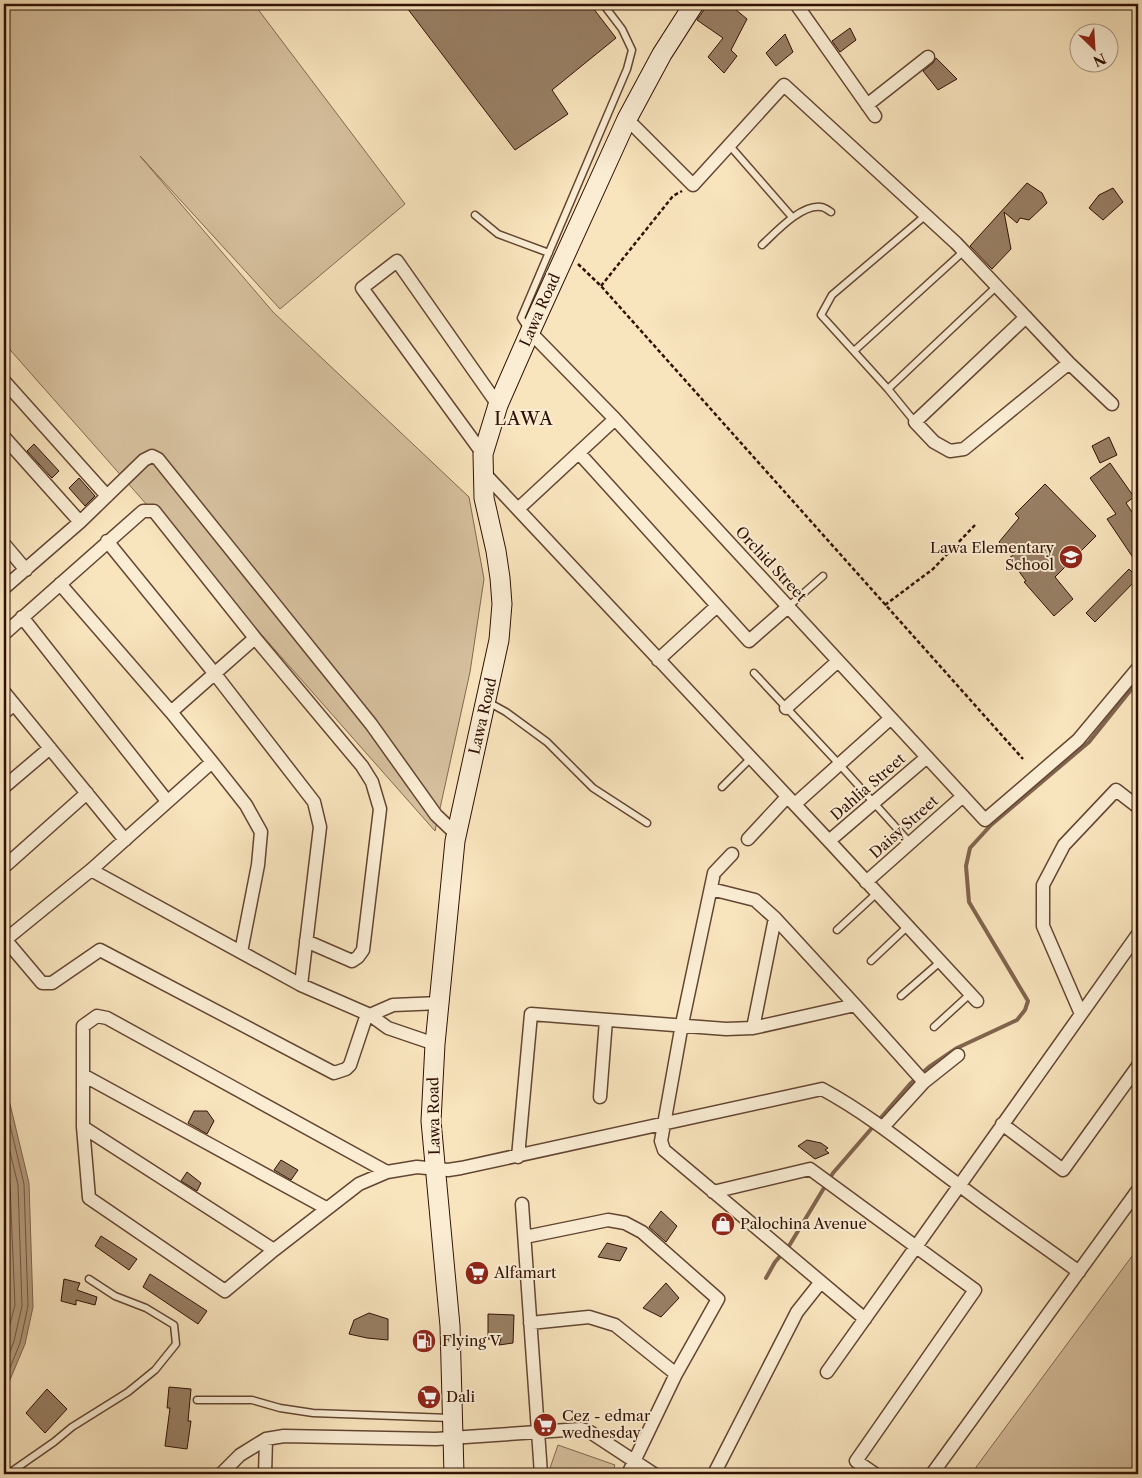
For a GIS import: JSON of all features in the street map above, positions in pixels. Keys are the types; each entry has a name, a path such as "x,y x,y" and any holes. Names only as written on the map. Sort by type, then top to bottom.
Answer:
{"main road":[{"name":"Lawa Road","path":"454,1474 450,1326 431,1121 435,1044 456,834 500,640 502,604 500,578 486,505 483,463 498,405 530,332 557,253 662,54 694,4"}],"street":[{"path":"796,4 875,116"},
{"path":"867,105 928,57"},
{"path":"627,119 693,185 784,85 964,250 1069,363 1112,404"},
{"path":"498,405 397,261 362,288 483,463 518,509 974,998"},
{"path":"1026,317 915,422 934,442 950,451 964,448 1069,363"},
{"name":"Orchid Street","path":"530,332 615,419 985,820 1078,740 1138,668"},
{"path":"4,381 107,496"},
{"path":"518,509 615,419"},
{"path":"4,437 80,522"},
{"path":"579,453 749,642 789,606"},
{"path":"4,588 80,522 144,460 152,456 158,459 370,724 436,815 456,834"},
{"path":"4,634 143,512 154,511 255,638 362,766 372,782 380,809 362,950 358,957 352,960 306,941"},
{"path":"107,542 215,674 314,802 320,827 301,985"},
{"path":"4,544 26,570"},
{"path":"60,584 212,762 246,806 260,832 258,865 241,952"},
{"path":"658,660 717,606"},
{"path":"22,617 167,801"},
{"path":"171,712 255,638"},
{"path":"786,708 838,661"},
{"path":"4,692 9,708 50,748 125,840"},
{"path":"748,838 791,800 839,764 891,718"},
{"path":"4,787 50,748"},
{"name":"Dahlia Street","path":"829,841 927,757"},
{"path":"212,762 91,870 4,939 42,983 52,983 100,950 334,1073 346,1069 350,1065 369,1015 393,1006 440,1003"},
{"path":"1081,1014 1043,926 1043,885 1064,845 1116,790 1138,807"},
{"path":"4,866 87,793"},
{"name":"Daisy Street","path":"866,882 963,796"},
{"path":"732,854 714,873 662,1124 661,1141 664,1150 865,1319"},
{"path":"91,870 301,985 369,1015 388,1028 435,1044"},
{"path":"711,889 755,900 775,918 924,1082"},
{"path":"753,1028 775,918"},
{"path":"827,1372 1138,934"},
{"path":"518,1157 531,1014 682,1024 726,1029 753,1028 855,1005"},
{"path":"387,1172 107,1018 97,1016 83,1026 83,1127 89,1198 225,1291 326,1208 359,1184 387,1172 417,1167 448,1170 518,1157 822,1089 850,1104 883,1127 960,1186 1079,1272"},
{"path":"600,1097 606,1020"},
{"path":"883,1127 924,1082 958,1055"},
{"path":"1002,1124 1063,1170 1137,1072"},
{"path":"83,1075 326,1208"},
{"path":"83,1127 274,1250"},
{"path":"713,1192 810,1169 975,1290 856,1461 874,1474"},
{"path":"932,1474 1138,1190"},
{"path":"522,1204 541,1474"},
{"path":"525,1237 608,1220 625,1223 642,1232 718,1299 676,1374 628,1474"},
{"path":"714,1474 797,1312 820,1282"},
{"path":"530,1323 589,1318 615,1325 676,1374"},
{"path":"221,1474 240,1455 266,1440 284,1436 436,1439 454,1428 537,1433 581,1429 590,1432 654,1474"},
{"path":"265,1474 266,1440"}],"lane":[{"path":"475,215 498,234 557,253 627,69 632,50 622,29 603,4"},
{"path":"730,146 792,217"},
{"path":"762,245 792,217 809,208 822,206 831,212"},
{"path":"915,422 821,315 832,295 926,215"},
{"path":"854,351 964,250"},
{"path":"888,389 997,286"},
{"path":"789,606 823,576"},
{"path":"754,673 910,843"},
{"path":"486,701 506,712 547,742 593,788 648,823"},
{"path":"722,787 751,758"},
{"path":"837,930 877,893"},
{"path":"871,961 907,927"},
{"path":"901,996 940,962"},
{"path":"934,1027 974,998"},
{"path":"8,1474 72,1427 128,1392 155,1370 176,1344 174,1325 146,1308 115,1296 89,1279"},
{"path":"197,1400 252,1400 280,1408 313,1413 454,1428"}],"path":[{"path":"601,286 673,196 693,185"},
{"path":"557,253 601,286 1023,759"},
{"path":"885,605 933,570 975,525"}],"shaded area":[{"path":"4,4 254,4 405,204 280,309 140,156 273,312 469,497 484,579 470,672 435,831 4,343"},
{"path":"1138,1248 1138,1474 971,1474"},
{"path":"558,1445 615,1465 612,1474 559,1474 549,1471"}],"water":[{"path":"4,1079 29,1183 33,1307 25,1344 4,1394"}],"building":[{"path":"404,4 590,4 616,38 552,90 568,114 515,150"},
{"path":"708,4 729,4 747,19 731,50 737,56 724,73 708,57 723,38 697,20"},
{"path":"850,28 856,40 840,52 832,41"},
{"path":"785,34 793,52 776,66 766,53"},
{"path":"936,58 957,79 938,90 923,71"},
{"path":"1027,183 1042,193 1047,203 1029,220 1020,218 1017,223 1004,212 1011,249 992,269 970,246"},
{"path":"1113,188 1123,202 1103,220 1089,208 1099,195"},
{"path":"1109,437 1117,455 1100,463 1092,446"},
{"path":"34,444 59,471 52,478 27,451"},
{"path":"1110,463 1134,497 1126,503 1138,521 1138,565 1107,519 1116,514 1090,478"},
{"path":"79,478 95,496 85,506 69,488"},
{"path":"1045,484 1096,536 1055,577 1073,599 1054,616 1024,582 1026,581 1009,558 1013,555 999,542 1019,518 1015,514"},
{"path":"1129,569 1138,578 1095,622 1086,613"},
{"path":"194,1111 207,1111 214,1121 207,1134 188,1123"},
{"path":"807,1140 821,1143 828,1148 825,1150 829,1153 815,1159 798,1146"},
{"path":"281,1160 298,1170 291,1180 274,1170"},
{"path":"187,1172 201,1183 197,1191 181,1181"},
{"path":"661,1211 677,1226 666,1242 649,1227"},
{"path":"101,1236 137,1259 129,1270 95,1246"},
{"path":"607,1243 627,1248 620,1261 598,1257"},
{"path":"150,1274 207,1311 198,1324 143,1287"},
{"path":"64,1279 80,1283 77,1290 97,1297 95,1305 76,1300 76,1305 61,1301"},
{"path":"666,1283 679,1298 661,1317 643,1308"},
{"path":"369,1313 388,1319 388,1340 349,1334 354,1320"},
{"path":"488,1314 514,1315 513,1343 499,1345 501,1339 488,1339"},
{"name":"Flying V","path":"418,1331 432,1333 429,1352 416,1350"},
{"path":"169,1387 191,1389 188,1421 191,1421 187,1449 165,1446 170,1408 167,1408"},
{"path":"47,1389 67,1409 45,1433 26,1413"}],"waterway":[{"path":"766,1278 775,1262 789,1246 833,1173 910,1084 929,1067 957,1048 1017,1020 1025,1010 1028,1001 969,902 966,866 970,848 991,825 1089,742 1138,681"}],"place":[{"name":"Lawa Elementary School","path":"1071,557"},
{"name":"Palochina Avenue","path":"723,1224"},
{"name":"Alfamart","path":"477,1273"},
{"name":"Flying V","path":"424,1341"},
{"name":"Dali","path":"429,1397"},
{"name":"Cez - edmar wednesday","path":"545,1425"}],"district":[{"name":"LAWA","path":"524,419"}]}
